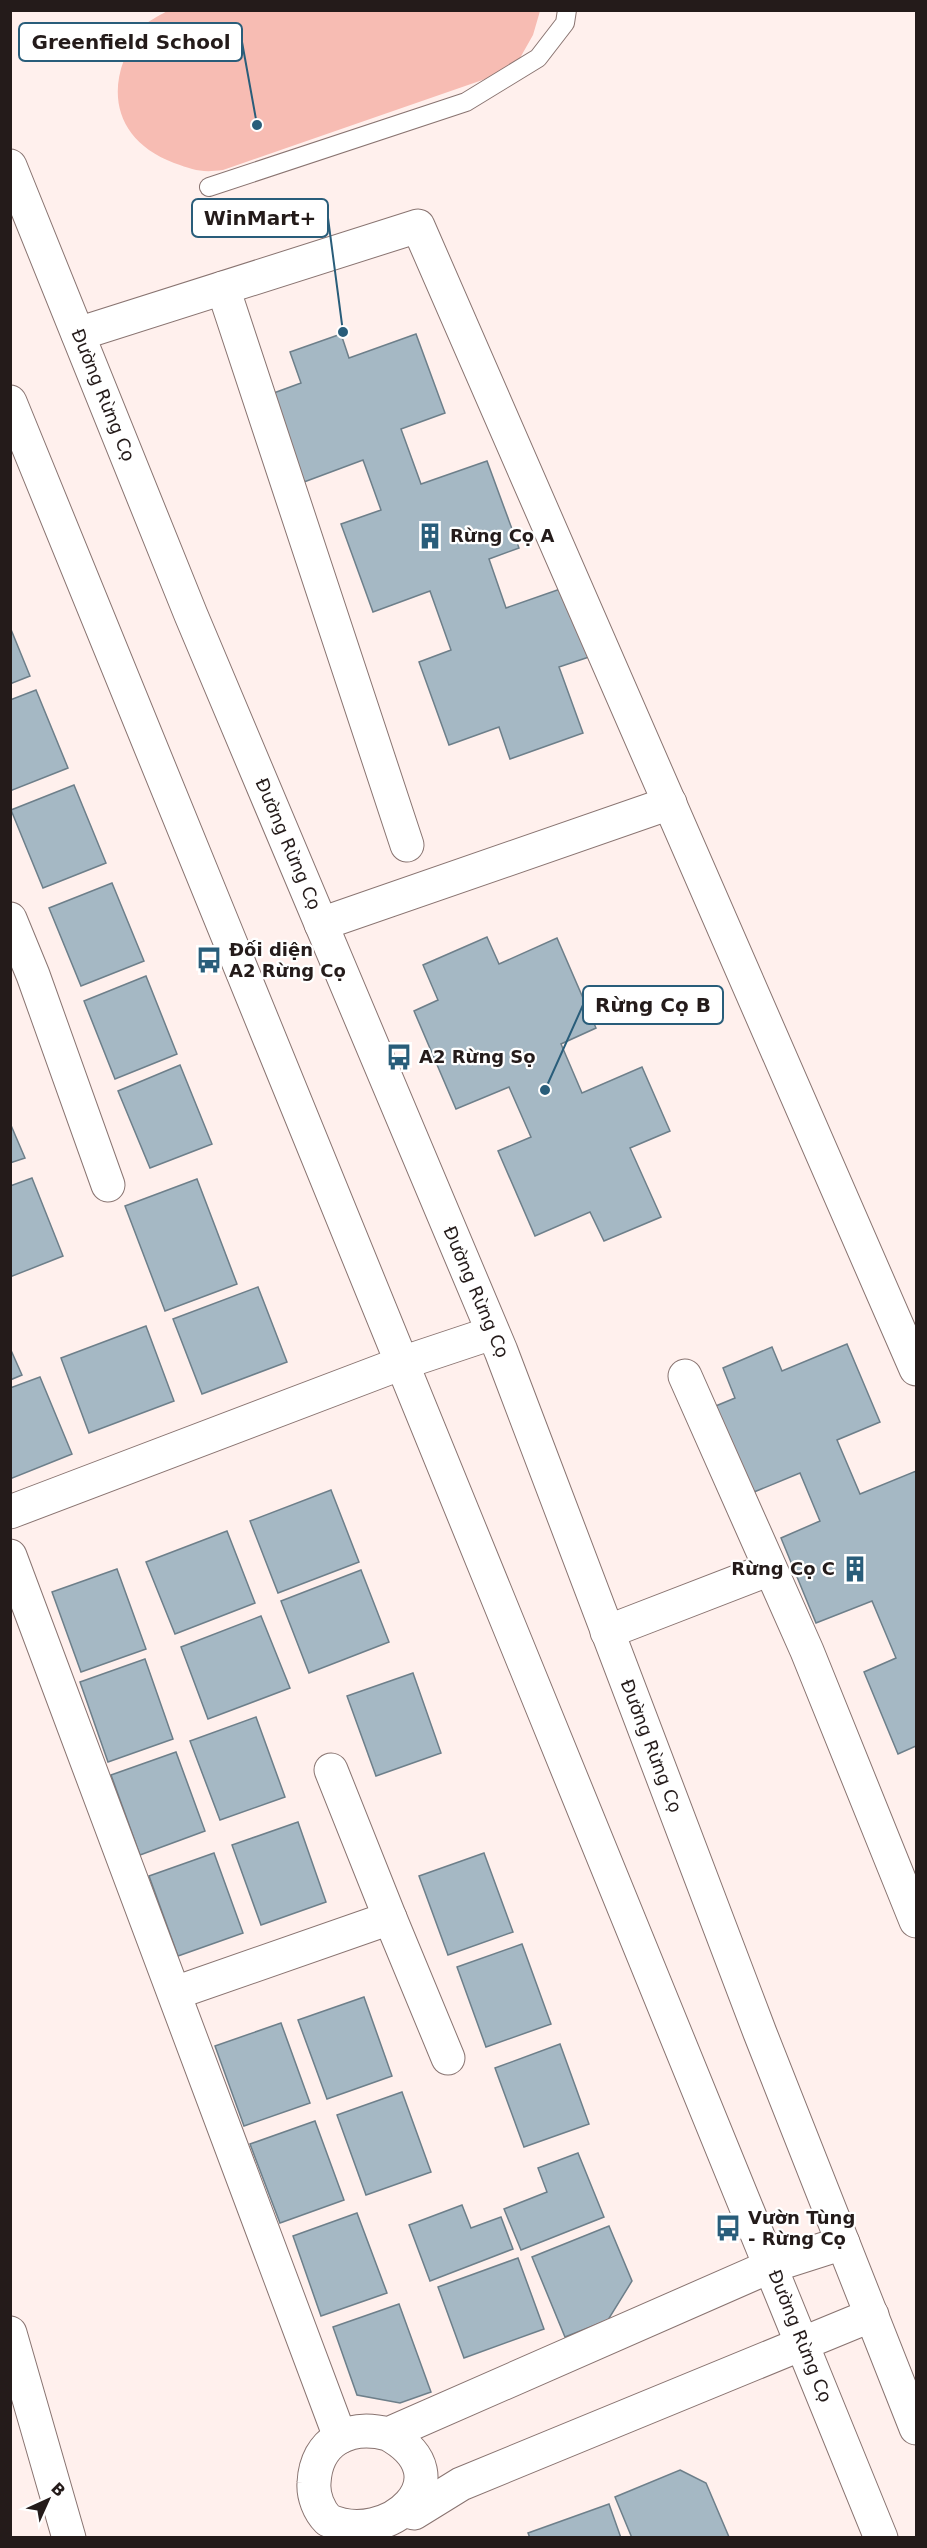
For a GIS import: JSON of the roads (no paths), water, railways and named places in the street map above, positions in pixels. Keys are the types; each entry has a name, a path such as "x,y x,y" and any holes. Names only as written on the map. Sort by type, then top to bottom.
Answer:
{"street":[{"name":"Đường Rừng Cọ","path":"10,166 18,209 78,334 191,615 492,1333 760,2033 916,2428"},
{"path":"78,334 418,226 916,1369"},
{"path":"224,288 407,845"},
{"name":"Đường Rừng Cọ","path":"10,402 881,2538"},
{"path":"321,924 670,803"},
{"path":"10,919 22,979 108,1185"},
{"path":"10,1512 402,1363 492,1333"},
{"path":"685,1377 807,1651 916,1921"},
{"path":"10,1556 340,2437"},
{"path":"607,1632 770,1569"},
{"path":"331,1770 448,2058"},
{"path":"175,1993 390,1918"},
{"path":"388,2434 771,2266 843,2243"},
{"path":"414,2512 422,2487 417,2461 400,2440 372,2430 356,2430 340,2437 328,2446 320,2458 315,2472 314,2488 317,2503 330,2522 349,2534 379,2537 392,2532 414,2512 461,2484 872,2315"},
{"path":"10,2333 69,2538"}],"lane":[{"path":"209,187 466,102 538,58 565,23 567,10"}],"place":[{"name":"Greenfield School","path":"257,125"},
{"name":"WinMart+","path":"343,332"},
{"name":"Rừng Cọ A","path":"430,536"},
{"name":"Đối diện A2 Rừng Cọ","path":"209,960"},
{"name":"A2 Rừng Sọ","path":"399,1057"},
{"name":"Rừng Cọ B","path":"545,1090"},
{"name":"Rừng Cọ C","path":"855,1569"},
{"name":"Vườn Tùng - Rừng Cọ","path":"728,2228"}]}
